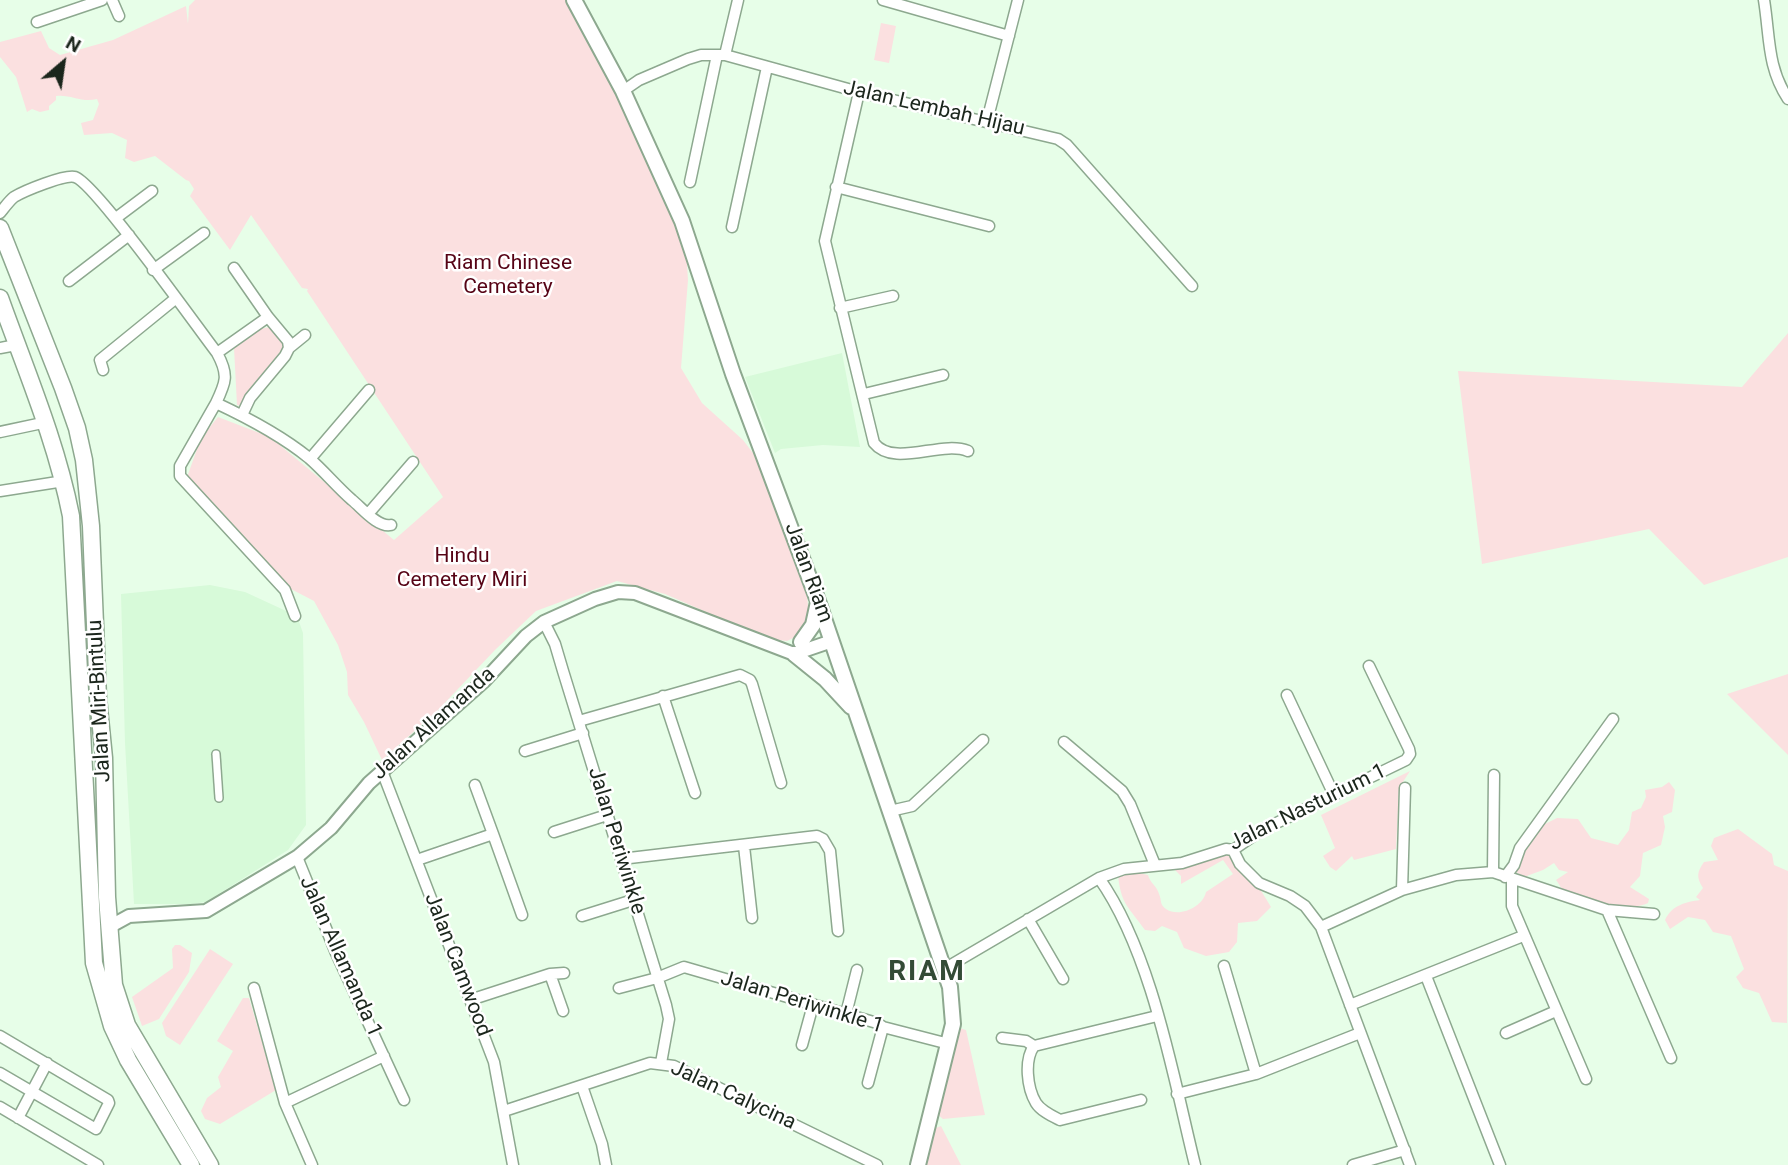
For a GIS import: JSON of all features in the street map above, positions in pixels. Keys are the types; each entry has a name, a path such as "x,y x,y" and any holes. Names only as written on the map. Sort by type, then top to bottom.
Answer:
{"highway":[{"name":"Jalan Miri-Bintulu","path":"0,229 74,418 85,460 91,526 98,698 104,758 107,904 114,985 127,1025 209,1165"},
{"name":"Jalan Miri-Bintulu","path":"0,298 9,342 23,362 47,422 71,516 94,963 112,1026 128,1060 191,1165"},
{"path":"9,342 30,331 33,325 33,310"},
{"path":"23,362 29,344 39,340 46,342"},
{"path":"83,755 90,754 94,747 98,698"}],"main road":[{"name":"Jalan Riam","path":"574,0 623,91 682,221 733,374 818,601 944,969 953,1007 953,1024 918,1165"},
{"path":"818,601 813,625 797,648 857,713"}],"street":[{"path":"37,22 102,0"},
{"path":"112,0 119,16"},
{"path":"690,182 721,55 738,0"},
{"path":"883,0 1009,36"},
{"path":"987,121 1018,0"},
{"path":"1764,0 1771,63 1779,86 1788,99"},
{"name":"Jalan Lembah Hijau","path":"623,91 639,80 688,59 701,55 721,55 859,92 1049,136 1067,145 1192,286"},
{"path":"732,227 767,67"},
{"path":"859,92 825,241 874,443 878,448 892,453 958,447 968,451"},
{"path":"0,213 12,198 48,183 75,177 81,180 116,218 217,353 225,369 226,379 216,404 180,466 180,476 285,590 295,617"},
{"path":"836,187 989,226"},
{"path":"116,218 152,191"},
{"path":"0,195 12,198"},
{"path":"153,270 204,233"},
{"path":"69,281 129,235"},
{"path":"234,268 288,341 289,348"},
{"path":"840,308 892,296"},
{"path":"103,370 100,360 176,299"},
{"path":"217,353 268,317"},
{"path":"242,415 250,398 289,348 305,335"},
{"path":"864,394 943,375"},
{"path":"310,459 369,390"},
{"path":"216,404 242,415 310,459 368,514 382,524 391,525"},
{"path":"0,432 47,422"},
{"path":"368,514 413,462"},
{"path":"0,491 64,481"},
{"name":"Jalan Allamanda","path":"109,927 129,916 206,911 297,857 325,834 382,771 484,681 526,636 544,622 595,599 618,592 635,593 775,647 797,648"},
{"name":"Jalan Periwinkle","path":"544,622 555,644 669,1018 661,1063"},
{"path":"797,648 830,636"},
{"name":"Jalan Nasturium 1","path":"944,969 1099,878 1124,869 1182,863 1226,849 1233,850 1262,830 1406,760 1410,754 1409,749 1368,666"},
{"path":"579,721 740,675 750,680 781,783"},
{"path":"1287,695 1334,795"},
{"path":"663,696 695,793"},
{"path":"1586,1079 1523,936 1512,906 1509,879 1520,848 1614,719"},
{"path":"525,751 583,733"},
{"path":"890,811 912,806 983,740"},
{"path":"1065,742 1122,791 1155,865"},
{"path":"216,754 219,798"},
{"name":"Jalan Camwood","path":"382,771 494,1062 513,1165"},
{"path":"1493,872 1494,775"},
{"path":"475,785 522,915"},
{"path":"1402,890 1405,788"},
{"path":"554,832 607,815"},
{"path":"416,860 493,834"},
{"path":"621,859 817,836 823,839 830,851 838,931"},
{"path":"744,846 752,918"},
{"path":"1233,850 1240,864 1259,883 1305,905 1321,928 1410,1165"},
{"name":"Jalan Allamanda 1","path":"297,857 336,953 404,1100"},
{"path":"1321,928 1402,890 1456,875 1493,872 1608,910 1654,914"},
{"path":"1099,878 1112,897 1147,978 1195,1165"},
{"path":"582,916 633,900"},
{"path":"107,904 129,916"},
{"path":"1608,910 1671,1058"},
{"path":"1028,919 1063,979"},
{"path":"1350,1005 1523,936"},
{"path":"1224,966 1256,1074"},
{"name":"Jalan Periwinkle 1","path":"619,988 657,978 684,967 949,1044"},
{"path":"846,1014 857,970"},
{"path":"470,1000 550,974 564,973"},
{"path":"550,974 563,1011"},
{"path":"1426,976 1500,1165"},
{"path":"254,988 285,1103 312,1165"},
{"path":"802,1045 813,1005"},
{"path":"1506,1033 1556,1011"},
{"path":"1141,1100 1060,1121 1037,1104 1027,1070 1034,1046 1157,1016"},
{"path":"868,1083 883,1027"},
{"path":"1177,1094 1256,1074 1360,1033"},
{"path":"0,1036 110,1103 98,1128 0,1073"},
{"path":"1002,1038 1026,1041 1034,1046"},
{"name":"Jalan Allamanda 1","path":"285,1103 384,1056"},
{"path":"18,1118 47,1063"},
{"name":"Jalan Calycina","path":"505,1111 650,1063 661,1063 674,1066 877,1165"},
{"path":"582,1086 602,1144 606,1165"},
{"path":"0,1107 98,1165"},
{"path":"1353,1165 1405,1150"}],"shaded area":[{"path":"842,353 860,447 823,445 781,449 775,453 745,377"},
{"path":"210,585 245,592 297,616 303,633 306,825 288,850 206,902 134,904 125,743 121,594"}],"green space":[{"name":"Riam Chinese Cemetery","path":"195,0 570,0 624,107 686,250 688,280 681,368 702,403 743,440 766,470 796,547 807,592 809,623 799,635 787,641 768,639 665,594 617,581 536,611 438,710 382,760 348,695 347,672 338,645 314,601 289,588 186,480 201,438 218,417 270,437 394,540 443,497 308,289 302,288 251,215 230,250 190,196 194,189 189,181 155,156 134,162 125,158 127,140 112,133 84,135 81,123 93,120 99,104 97,99 56,96 49,110 40,112 32,109 27,112 16,77 0,57 0,42 41,31 49,48 60,55 113,40 186,6 188,24 189,6"},
{"path":"881,23 896,26 889,63 874,60"},
{"path":"270,327 284,342 285,348 249,391 241,406 237,405 234,348 260,329"},
{"path":"1788,333 1788,557 1704,585 1649,529 1482,564 1458,371 1742,387"},
{"path":"1788,674 1788,755 1727,694"},
{"path":"1410,771 1399,788 1396,849 1354,860 1352,856 1336,871 1330,867 1323,856 1335,848 1321,815"},
{"path":"1669,782 1675,790 1672,812 1663,816 1665,827 1661,845 1643,853 1640,876 1630,887 1649,899 1648,903 1619,907 1594,904 1573,897 1565,892 1556,880 1568,872 1559,870 1554,863 1524,877 1516,872 1520,849 1541,826 1557,818 1578,819 1591,838 1618,845 1629,830 1632,812 1641,808 1646,797 1645,790 1662,787"},
{"path":"1738,829 1772,854 1774,865 1788,871 1787,1023 1772,1022 1759,993 1743,988 1736,977 1744,969 1731,936 1713,932 1705,920 1688,917 1670,929 1665,920 1675,908 1700,900 1696,897 1703,888 1698,878 1700,869 1704,862 1718,860 1711,846 1714,838"},
{"path":"1226,853 1260,889 1271,907 1257,921 1238,923 1237,942 1229,952 1206,956 1184,948 1177,932 1162,926 1155,931 1145,930 1124,900 1118,875 1134,872 1148,875 1166,909 1177,912 1190,910 1200,902 1206,892 1233,874 1223,860 1181,884 1181,876 1174,869"},
{"path":"175,945 180,945 192,953 189,972 159,1019 142,1026 132,997 173,968 172,949"},
{"path":"210,949 233,964 180,1045 166,1036 162,1023"},
{"path":"243,998 249,998 276,1090 220,1124 205,1119 201,1111 207,1098 221,1087 218,1077 233,1051 217,1041"},
{"path":"959,1028 966,1030 985,1115 943,1119 938,1115 952,1044"},
{"path":"941,1126 961,1165 924,1165 933,1129"}],"district":[{"name":"RIAM","path":"927,973"}],"park label":[{"name":"Hindu Cemetery Miri","path":"462,569"}]}
